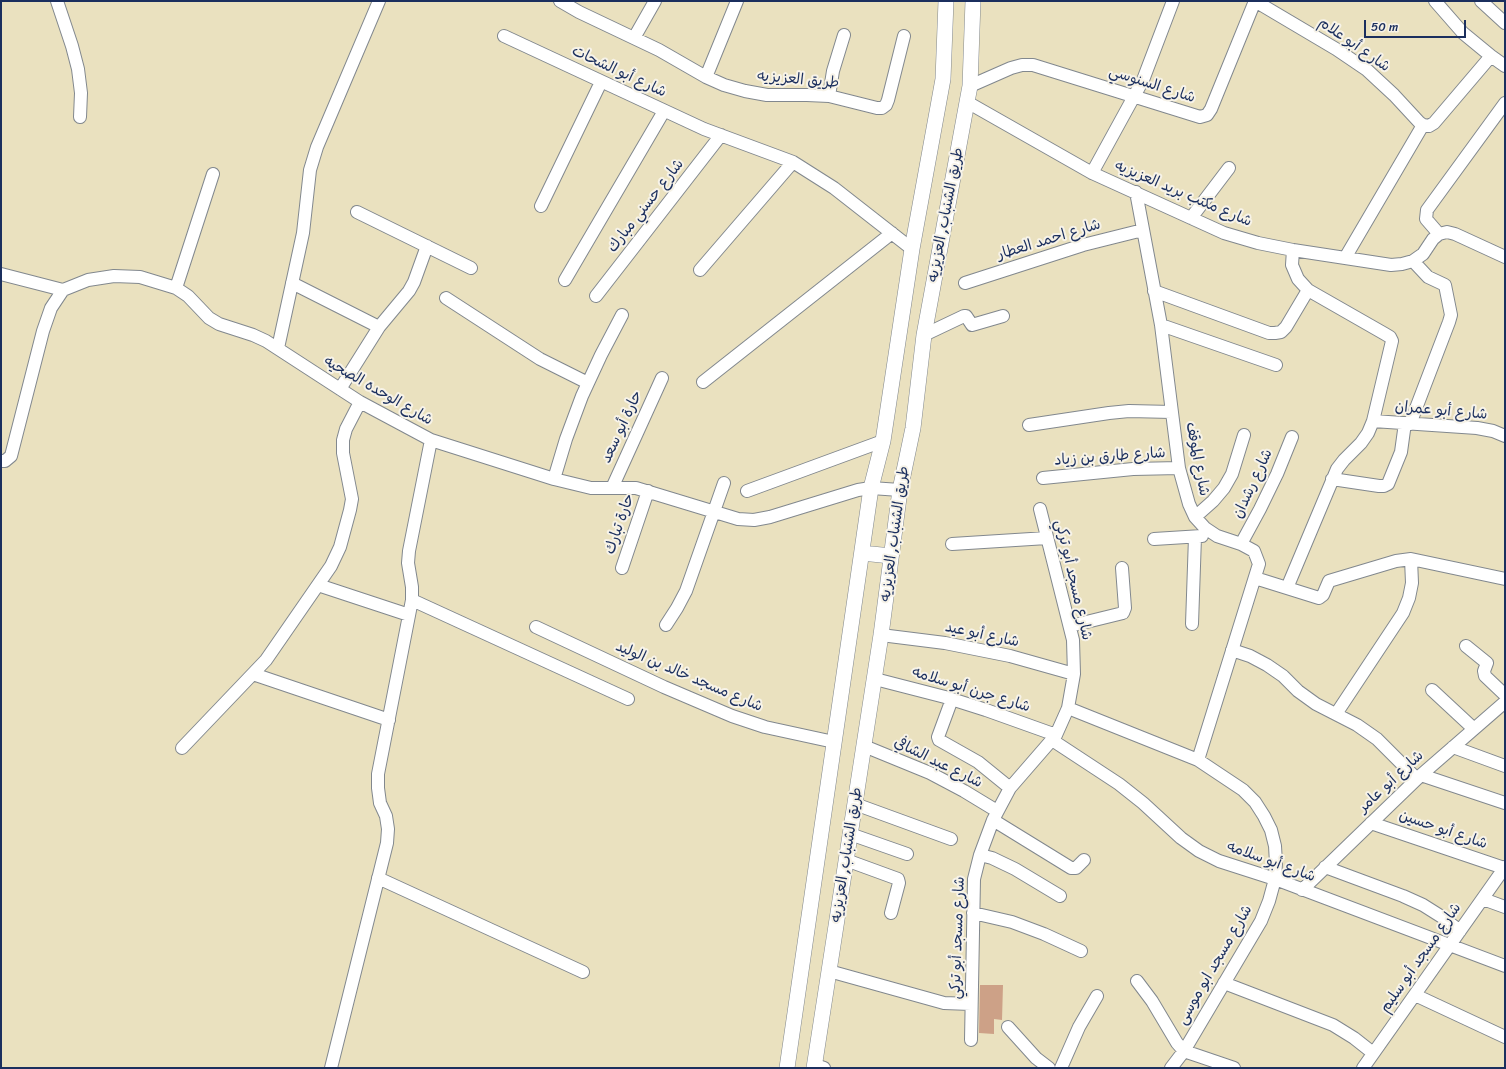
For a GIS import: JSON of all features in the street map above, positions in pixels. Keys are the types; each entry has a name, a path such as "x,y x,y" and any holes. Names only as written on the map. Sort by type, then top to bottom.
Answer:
{"street":[{"path":"57,1 78,69 81,93 80,117"},
{"path":"278,348 303,233 310,170 317,147 379,1"},
{"path":"634,38 654,1"},
{"path":"706,78 737,1"},
{"name":"طريق الشنباب, العزيزيه","path":"787,1068 871,488 883,441 912,249 943,79 946,1"},
{"name":"طريق الشنباب, العزيزيه","path":"818,1067 829,971 882,634 900,490 913,428 924,335 968,102 970,86 973,1"},
{"path":"1092,173 1134,96 1150,62 1173,1"},
{"name":"شارع السنوسي","path":"970,86 1011,68 1022,65 1033,65 1193,116 1200,117 1207,115 1211,109 1255,1"},
{"name":"شارع أبو علام","path":"1255,1 1336,49 1367,70 1423,125"},
{"path":"1435,1 1463,33 1505,66"},
{"path":"1481,1 1505,23"},
{"name":"طريق العزيزيه","path":"567,3 659,50 706,78 724,85 767,95 829,96 877,108 882,108 886,105 888,100 904,36"},
{"path":"829,96 833,71 844,35"},
{"name":"شارع أبو الشحات","path":"504,36 664,111 721,135 793,162 834,188 912,249"},
{"path":"1345,258 1423,125 1429,126 1434,123 1491,56"},
{"path":"541,206 601,82"},
{"name":"شارع مكتب بريد العزيزيه","path":"968,102 1092,173 1224,233 1258,244 1391,265 1413,261"},
{"path":"1439,234 1426,219 1427,210 1505,103"},
{"path":"565,280 664,111"},
{"name":"شارع حسني مبارك","path":"596,296 721,135"},
{"path":"700,270 793,162"},
{"path":"1191,218 1228,168"},
{"path":"176,288 213,174"},
{"name":"شارع الموقف","path":"1136,192 1160,325 1179,468 1189,504 1195,517 1205,528 1217,536 1241,544 1254,551 1259,564 1198,760"},
{"path":"357,212 471,268"},
{"name":"شارع احمد العطار","path":"965,282 1083,245 1143,230"},
{"path":"1332,479 1384,486 1388,484 1396,466 1401,452 1407,423 1451,315 1445,285 1428,277 1413,261 1422,254 1433,239 1439,234 1447,232 1455,234 1505,258"},
{"path":"703,382 892,233"},
{"path":"340,389 379,327 393,308 409,291 414,282 427,246"},
{"path":"1287,588 1332,479 1344,460 1361,443 1368,433 1373,421 1392,341 1390,337 1308,290 1298,279 1292,265 1293,250"},
{"path":"1,274 63,290 51,308 43,331 11,456 5,461 1,461"},
{"name":"شارع الوحده الصحيه","path":"63,290 88,280 114,276 140,277 176,288 188,296 209,318 219,324 253,335 278,348 360,402 431,440 554,479 592,488 630,487 648,491 738,519 754,520 770,517 858,490 871,488 900,490"},
{"path":"292,283 379,327"},
{"path":"1154,291 1275,334 1281,332 1286,327 1308,290"},
{"path":"446,298 535,356 588,383"},
{"path":"554,479 566,439 588,383 622,315"},
{"path":"924,335 964,316 966,316 972,325 1003,316"},
{"path":"1160,325 1276,365"},
{"name":"حارة أبو سعد","path":"612,488 662,378"},
{"path":"182,748 266,660 331,566 340,547 352,499 342,453 343,440 346,429 360,402"},
{"path":"1029,425 1130,411 1172,412"},
{"name":"شارع أبو عمران","path":"1373,421 1477,428 1505,436"},
{"path":"1195,517 1213,501 1224,488 1232,474 1244,435"},
{"name":"شارع رشدان","path":"1241,544 1264,502 1292,437"},
{"path":"331,1068 387,843 388,829 386,816 379,796 378,774 410,615 412,587 408,563 409,551 431,440"},
{"path":"747,490 883,441"},
{"name":"شارع طارق بن زياد","path":"1043,478 1133,469 1179,468"},
{"path":"666,625 686,591 724,484"},
{"name":"حارة تبارك","path":"622,568 648,491"},
{"name":"شارع مسجد أبو تركي","path":"971,1040 974,879 980,855 995,815 1010,788 1054,737 1068,708 1074,674 1073,640 1040,509"},
{"path":"1192,624 1195,536"},
{"path":"1154,539 1217,536"},
{"path":"952,544 1047,538"},
{"path":"862,553 891,556"},
{"path":"1336,714 1403,613 1409,598 1412,582 1411,559"},
{"path":"1255,578 1319,598 1323,595 1329,581 1396,561 1411,559 1505,579"},
{"path":"1070,626 1123,613 1125,608 1122,568"},
{"path":"318,585 410,615"},
{"path":"412,600 628,699"},
{"name":"شارع مسجد خالد بن الوليد","path":"536,627 664,687 732,716 776,729 834,742"},
{"name":"شارع أبو عيد","path":"882,634 944,643 1010,656 1074,674"},
{"path":"1466,646 1487,663 1484,671 1485,676 1505,695"},
{"path":"1232,650 1250,656 1267,665 1283,676 1298,691 1316,704 1357,725 1377,739 1419,777 1505,803"},
{"path":"253,674 389,720"},
{"name":"شارع جرن أبو سلامه","path":"875,679 952,699 986,710 1054,737"},
{"path":"1432,690 1474,729"},
{"path":"952,699 938,737 939,740 978,762 1010,788"},
{"name":"شارع أبو عامر","path":"1302,890 1419,777 1505,702"},
{"name":"شارع مسجد ابو موسى","path":"1068,708 1198,760 1243,790 1255,802 1271,830 1275,846 1275,879 1269,901 1261,921 1184,1051 1171,1068"},
{"name":"شارع أبو سلامه","path":"1054,737 1143,803 1181,838 1200,851 1219,861 1275,879 1505,966"},
{"name":"شارع عبد الشافي","path":"864,746 930,773 964,791 995,815 1071,868 1076,868 1084,860"},
{"path":"1453,747 1505,766"},
{"path":"855,804 951,838"},
{"name":"شارع أبو حسين","path":"1371,823 1505,868"},
{"path":"850,834 907,854"},
{"path":"980,855 992,858 1015,869 1060,896"},
{"path":"846,860 898,879 899,883 891,913"},
{"path":"1325,867 1403,896 1435,913 1460,931"},
{"name":"شارع مسجد أبو سليم","path":"1363,1068 1505,868"},
{"path":"378,878 583,972"},
{"path":"1483,899 1505,908"},
{"path":"973,913 1012,922 1044,934 1081,951"},
{"path":"829,971 944,1003 971,1004"},
{"path":"1137,981 1152,1001 1177,1043 1184,1051 1234,1068"},
{"path":"1224,984 1333,1025 1354,1038 1373,1053"},
{"path":"1415,995 1505,1037"},
{"path":"1061,1068 1079,1027 1097,996"},
{"path":"1008,1027 1036,1058 1049,1068"}],"building":[{"path":"980,985 1003,985 1002,1020 994,1019 994,1034 979,1033"}]}
